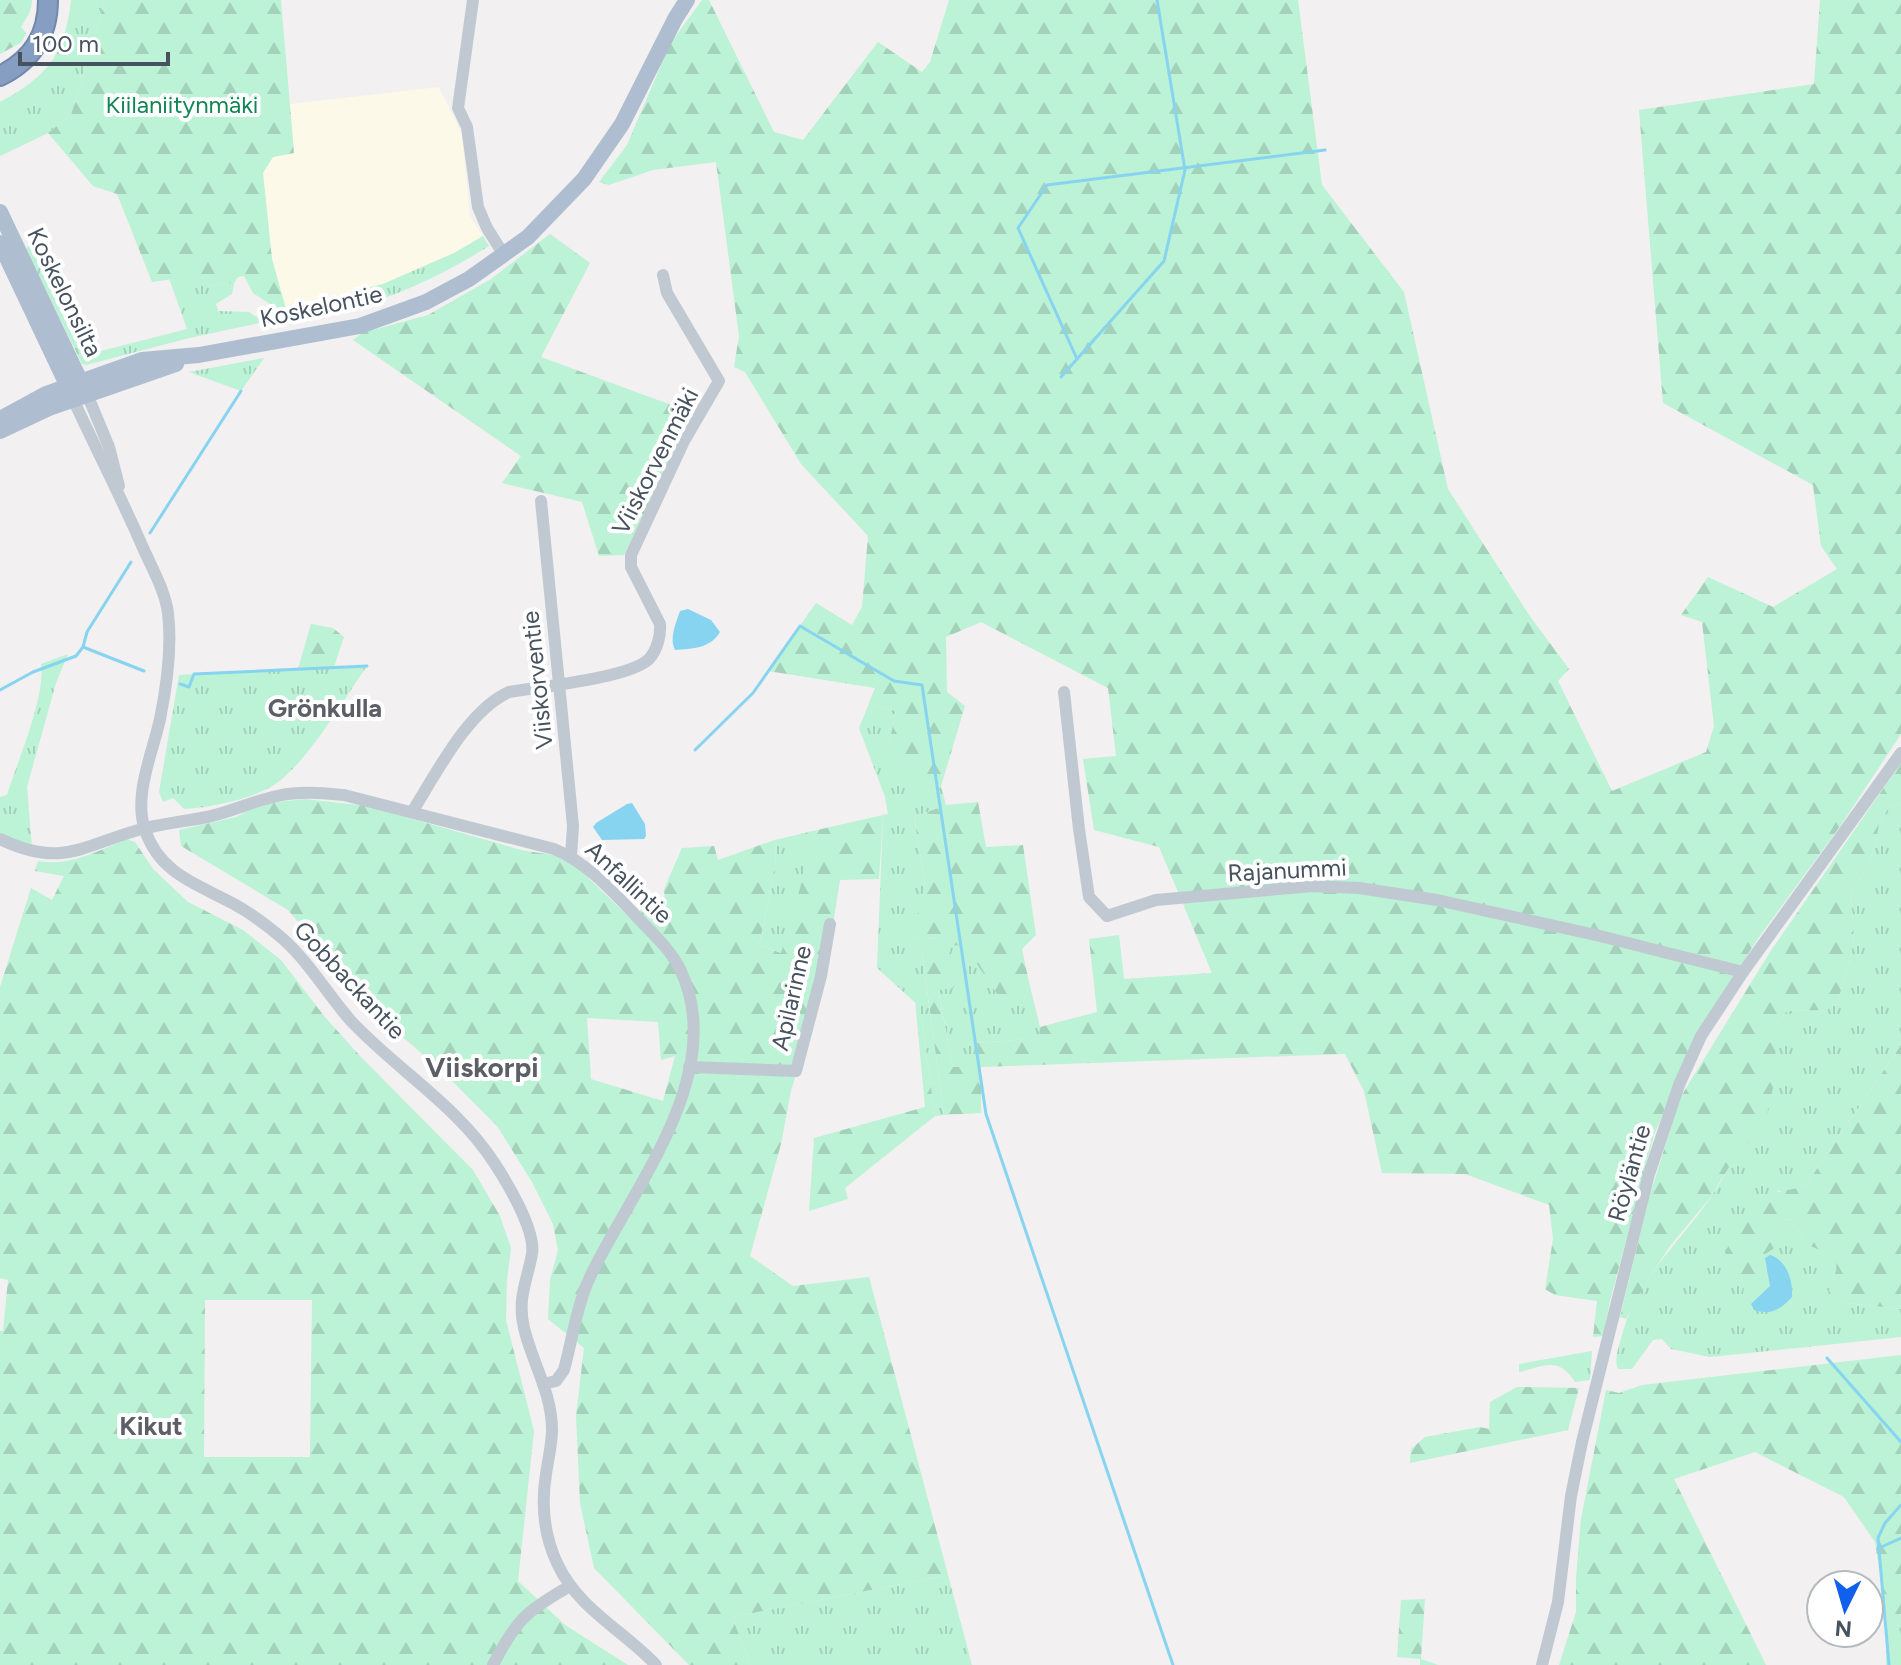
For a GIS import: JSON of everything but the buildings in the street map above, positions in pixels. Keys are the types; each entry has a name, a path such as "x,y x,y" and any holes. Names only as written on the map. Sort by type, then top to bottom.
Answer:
{"highway":[{"path":"0,76 28,58 38,44 46,25 48,0"}],"main road":[{"name":"Koskelontie","path":"0,431 77,390 199,355 328,333 396,315 447,292 504,255 557,209 605,152 687,0"},
{"name":"Koskelonsilta","path":"0,212 77,390"},
{"name":"Koskelonsilta","path":"0,243 77,390"},
{"path":"0,419 46,394 77,390"}],"street":[{"path":"473,0 458,108 467,127 478,207 504,255"},
{"name":"Viiskorvenmäki","path":"412,812 445,760 488,705 509,692 631,670 650,658 661,632 660,624 631,567 631,555 684,441 719,382 664,287 663,275"},
{"path":"77,390 163,591 168,612 169,645 164,690 141,806 144,829"},
{"name":"Viiskorventie","path":"541,501 573,826 571,856"},
{"name":"Rajanummi","path":"1064,692 1089,897 1107,916 1156,900 1313,886 1359,888 1437,900 1743,972"},
{"name":"Röyläntie","path":"1542,1665 1558,1602 1571,1496 1582,1442 1649,1174 1679,1085 1696,1048 1743,972 1901,753"},
{"name":"Anfallintie","path":"0,839 28,851 57,855 84,850 144,829 207,817 291,793 344,795 571,856 630,910 679,966 689,992 693,1039 689,1067 676,1118 667,1139 613,1230 588,1281 564,1370 556,1381 543,1384"},
{"name":"Gobbackantie","path":"144,829 163,863 182,879 238,906 289,944 351,1021 436,1098 498,1168 532,1238 532,1254 523,1285 521,1309 524,1330 549,1402 552,1433 544,1515 551,1549 570,1586 593,1612 656,1665"},
{"name":"Apilarinne","path":"689,1067 796,1071 821,976 830,924"},
{"path":"493,1665 510,1631 524,1615 570,1586"}],"shaded area":[{"path":"439,87 462,134 470,216 483,236 454,253 383,284 286,309 272,259 263,172 273,157 294,153 290,104"}],"green space":[{"path":"0,0 32,0 21,27 26,33 22,42 0,54"},
{"path":"71,0 105,0 71,115 48,133 0,156 0,102 30,83 51,62 64,35"},
{"name":"Kiilaniitynmäki","path":"105,0 281,0 294,153 273,157 263,173 272,259 286,309 284,313 253,293 244,276 238,277 234,283 210,286 200,275 152,282 117,194 93,186 48,133 71,115"},
{"path":"702,0 709,0 774,132 803,140 878,42 922,72 930,62 949,0 1298,0 1322,185 1404,292 1448,489 1529,615 1569,669 1558,681 1612,791 1706,752 1714,726 1702,622 1681,615 1708,577 1773,607 1837,569 1821,546 1813,485 1663,403 1639,110 1814,84 1820,0 1901,0 1901,734 1841,825 1759,937 1697,1032 1654,1135 1603,1336 1593,1337 1597,1301 1555,1295 1545,1289 1553,1239 1549,1205 1465,1174 1382,1173 1364,1091 1345,1054 981,1067 981,1113 944,1115 922,952 938,947 938,939 912,937 925,884 914,817 946,805 978,802 986,847 1023,845 1036,935 1022,949 1029,982 1023,1003 1003,1003 965,946 950,945 954,988 938,990 953,1067 980,1067 977,1043 1039,1038 1040,1027 1097,1012 1089,939 1119,935 1124,979 1212,973 1159,847 1094,830 1083,759 1116,756 1108,688 981,622 946,637 947,692 965,706 941,786 901,778 889,743 896,711 869,703 875,688 768,671 816,603 852,625 862,607 868,536 801,464 745,372 734,367 739,336 716,162 653,170 609,185 599,182 627,145 670,44"},
{"path":"550,234 590,263 541,357 693,413 624,555 599,556 582,502 502,483 521,456 353,340 362,333 428,315 491,279"},
{"path":"483,236 489,246 391,296 339,311 284,319 286,309 383,284 454,253"},
{"path":"32,241 50,284 97,352 187,329 169,278 200,275 210,286 234,283 232,294 216,304 218,311 249,312 264,322 82,364 26,249"},
{"path":"264,358 241,391 189,372"},
{"path":"311,624 333,628 344,637 334,667 298,669"},
{"path":"68,654 56,683 27,787 32,848 0,835 0,797 7,795 30,730 39,693 41,664"},
{"path":"367,666 309,750 296,766 269,788 238,800 206,807 184,809 173,798 163,802 159,792 179,675"},
{"path":"869,703 896,711 889,743 901,777 941,786 946,805 914,817 925,884 913,937 938,939 938,947 922,953 944,1115 935,1116 920,1007 877,968 883,815 888,814 885,797 859,728"},
{"path":"1901,763 1901,802 1887,810 1879,823 1876,844 1866,870 1851,892 1854,941 1838,1001 1827,1010 1787,1011 1777,1023 1774,1083 1766,1119 1729,1167 1710,1198 1670,1246 1626,1319 1620,1317 1649,1198 1680,1098 1770,952"},
{"path":"304,799 367,806 521,850 553,855 577,867 631,919 645,906 665,901 664,889 682,848 714,846 718,860 775,840 776,867 759,945 781,953 817,830 883,815 879,879 840,880 825,976 791,1091 781,1144 750,1256 793,1286 869,1277 948,1575 732,1617 751,1665 689,1665 594,1568 580,1503 576,1416 584,1348 548,1319 550,1280 558,1250 553,1224 532,1182 497,1126 440,1069 378,1016 288,910 181,846 179,830 236,817 261,804","holes":["587,1018 658,1022 661,1060 675,1056 663,1101 591,1079"]},
{"path":"1901,802 1901,1045 1806,1185 1791,1192 1778,1191 1740,1271 1744,1286 1767,1269 1761,1256 1773,1249 1781,1219 1792,1220 1806,1244 1838,1258 1830,1291 1837,1302 1901,1309 1901,1337 1710,1357 1671,1349 1662,1339 1653,1340 1632,1369 1618,1369 1616,1358 1621,1339 1641,1291 1701,1211 1735,1153 1775,1040 1777,1023 1787,1011 1827,1010 1838,1001 1854,941 1851,892 1866,870 1876,844 1879,823 1887,810"},
{"path":"817,830 782,953 759,945 776,867 775,840"},
{"path":"126,839 135,842 153,869 188,902 243,930 281,960 324,1016 361,1057 473,1170 500,1216 511,1248 506,1320 534,1431 518,1581 565,1625 628,1665 0,1665 0,1331 3,1331 8,1280 0,1278 0,987 31,888 52,900 64,876 35,871 38,861 73,860","holes":["205,1300 312,1300 310,1457 204,1457"]},
{"path":"950,945 965,945 1003,1003 1023,1003 1029,982 1040,1038 977,1043 980,1067 953,1067 938,989"},
{"path":"915,999 920,1007 935,1116 845,1188 848,1199 809,1211 814,1138 925,1107"},
{"path":"1901,1045 1901,1309 1837,1302 1829,1291 1837,1258 1806,1244 1792,1220 1782,1219 1777,1226 1780,1240 1762,1256 1769,1283 1752,1296 1743,1296 1740,1271 1727,1263 1725,1251 1768,1197 1806,1185"},
{"path":"1592,1351 1590,1380 1575,1382 1563,1369 1550,1365 1519,1372 1519,1364"},
{"path":"1901,1355 1901,1615 1887,1621 1885,1569 1879,1569 1875,1542 1844,1497 1755,1452 1674,1479 1766,1665 1559,1665 1576,1612 1581,1519 1606,1390 1619,1393 1642,1385"},
{"path":"1517,1387 1579,1388 1568,1430 1410,1463 1411,1449 1425,1437 1480,1427 1489,1429 1490,1402"},
{"path":"948,1575 972,1665 751,1665 732,1617"},
{"path":"1425,1599 1421,1659 1438,1665 1420,1665 1420,1659 1397,1657 1401,1600"},
{"path":"1901,1615 1901,1665 1886,1665 1887,1621"}],"water":[{"path":"688,609 711,620 720,632 706,644 675,650 675,625 680,611"},
{"path":"632,803 645,824 644,839 602,840 593,827 596,823"},
{"path":"1770,1255 1781,1261 1788,1272 1792,1297 1775,1310 1754,1310 1751,1304 1770,1286 1765,1258"}],"waterway":[{"path":"1061,377 1164,261 1185,170 1157,0"},
{"path":"1077,359 1018,228 1047,185 1325,150"},
{"path":"150,533 241,391"},
{"path":"83,647 87,632 131,562"},
{"path":"695,750 753,693 800,626 894,681 922,685 986,1114 1173,1665"},
{"path":"0,690 33,672 76,656 83,647 144,671"},
{"path":"180,684 189,687 194,674 367,666"},
{"path":"1827,1358 1901,1442"},
{"path":"1889,1665 1878,1538 1885,1523 1901,1505"},
{"path":"1879,1548 1901,1538"}],"district":[{"name":"Grönkulla","path":"325,708"},
{"name":"Viiskorpi","path":"482,1067"},
{"name":"Kikut","path":"151,1426"}]}
